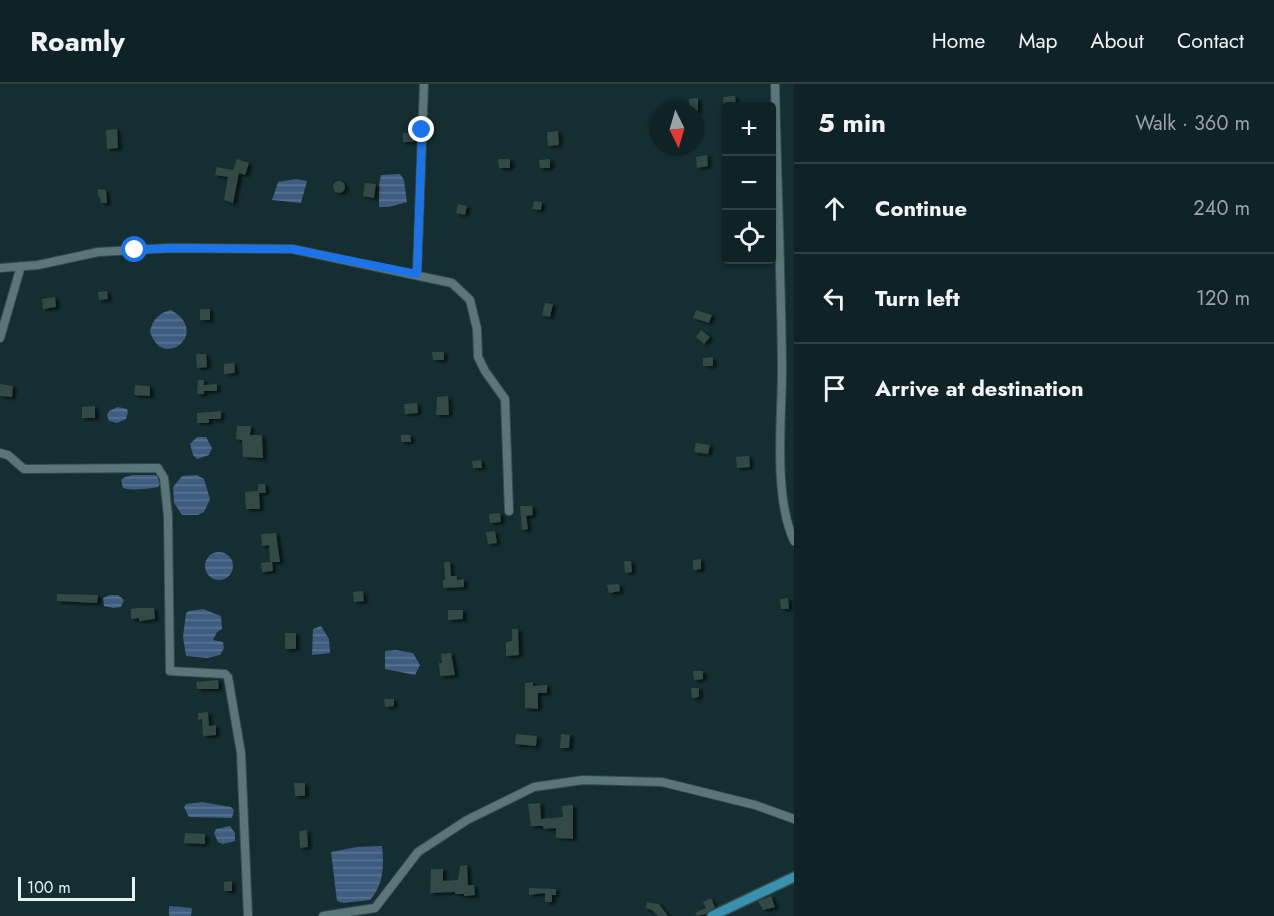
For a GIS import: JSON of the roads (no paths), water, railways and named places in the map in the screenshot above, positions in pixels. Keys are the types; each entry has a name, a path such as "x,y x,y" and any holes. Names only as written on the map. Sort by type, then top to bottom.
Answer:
{"main road":[{"path":"713,916 794,877"}],"street":[{"path":"417,274 424,84"},
{"path":"775,84 782,369 780,461 788,526 794,541"},
{"path":"0,268 38,265 98,252 171,248 292,249 452,283 470,300 477,329 478,357 505,399 509,511"},
{"path":"0,338 21,266"},
{"path":"0,453 8,455 24,469 159,468 164,478 168,516 170,671 225,674 228,677 241,753 248,916"},
{"path":"323,916 375,908 418,852 467,820 534,787 583,780 662,782 755,805 794,819"}],"water":[{"path":"400,174 404,180 407,202 379,207 381,175"},
{"path":"296,179 307,181 301,203 272,200 278,182"},
{"path":"171,310 182,319 187,329 185,338 180,344 172,348 164,348 156,343 150,331 157,317"},
{"path":"118,407 127,409 126,419 117,423 109,421 107,415 109,411"},
{"path":"197,437 206,437 212,448 209,455 197,459 193,455 190,444"},
{"path":"133,475 155,475 160,484 158,487 145,489 123,488 121,480"},
{"path":"197,475 204,479 210,499 204,512 198,515 182,515 174,503 173,487 182,476"},
{"path":"219,552 229,556 233,566 229,576 219,580 209,576 205,566 209,556"},
{"path":"118,595 124,600 121,607 104,606 103,598"},
{"path":"203,609 221,616 222,629 217,632 213,640 223,642 224,648 220,655 207,658 186,656 183,637 186,613"},
{"path":"321,626 329,639 330,653 312,655 313,629"},
{"path":"385,651 413,653 420,665 415,675 385,669"},
{"path":"202,802 231,807 234,810 232,818 189,817 184,807 186,804"},
{"path":"230,826 235,833 235,841 223,844 218,842 214,833 216,829"},
{"path":"382,846 383,867 375,894 370,900 343,903 337,901 331,852 357,847"},
{"path":"169,906 192,908 191,916 169,916"}]}
